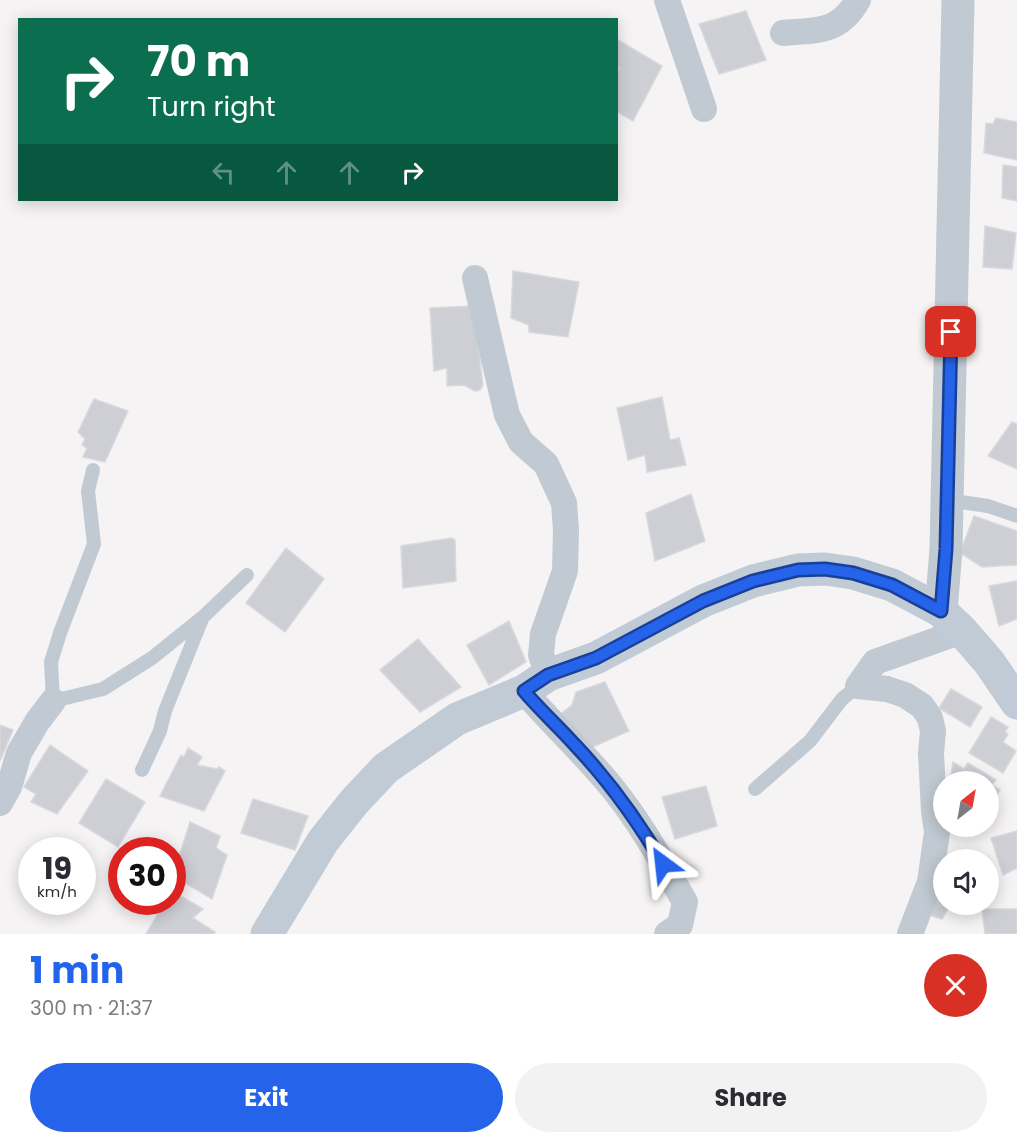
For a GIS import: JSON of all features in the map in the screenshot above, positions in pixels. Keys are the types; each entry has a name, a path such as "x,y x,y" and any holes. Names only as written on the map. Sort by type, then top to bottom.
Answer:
{"main road":[{"path":"267,934 323,841 354,802 386,768 457,719 596,658 703,601 753,581 798,570 825,569 853,573 892,585 952,621 989,662 1017,703"}],"street":[{"path":"667,0 704,109"},
{"path":"783,33 830,27 842,21 858,0"},
{"path":"858,686 875,662 952,621 946,549 958,0"},
{"path":"475,278 507,415 521,442 546,464 564,502 565,571 543,634 536,683 544,714 575,744 614,790 640,826 685,902 680,925 667,934"},
{"path":"858,686 887,688 922,705 930,718 933,731 934,811 937,832 930,882 909,934"},
{"path":"0,803 9,786 19,753 37,722 53,701"}],"lane":[{"path":"93,470 88,490 94,544 51,662 53,701 103,689 152,658 203,617 247,574"},
{"path":"947,500 988,506 1017,516"},
{"path":"142,770 160,731 165,711 203,617"},
{"path":"755,789 810,741 842,699 858,686"}],"building":[{"path":"746,11 766,60 719,74 699,24"},
{"path":"618,40 662,66 633,121 618,112 618,72 620,68 618,67"},
{"path":"996,118 1017,122 1017,160 984,153 986,123 993,124"},
{"path":"1003,165 1017,167 1017,201 1002,198"},
{"path":"985,226 1016,233 1012,269 983,267"},
{"path":"513,271 579,282 568,337 529,332 529,325 511,318"},
{"path":"473,306 483,385 480,390 475,391 464,385 447,386 447,368 434,371 430,308"},
{"path":"662,397 670,440 679,438 686,465 647,472 645,455 628,460 617,408"},
{"path":"94,399 128,411 105,462 83,457 87,448 82,445 85,439 78,432"},
{"path":"1012,422 1017,424 1017,469 988,456"},
{"path":"691,494 705,541 655,561 646,513"},
{"path":"974,516 1017,531 1017,565 982,567 960,553"},
{"path":"452,538 455,540 456,581 403,588 401,546"},
{"path":"286,548 324,579 285,632 246,603"},
{"path":"1017,581 1017,619 999,626 989,586"},
{"path":"509,621 526,662 489,685 467,645"},
{"path":"418,639 461,687 420,712 380,670"},
{"path":"605,682 629,731 588,749 558,716 572,705 576,692"},
{"path":"951,689 982,707 970,727 939,708"},
{"path":"991,717 1008,727 1005,732 1008,734 1003,742 1016,751 1003,773 969,753"},
{"path":"0,725 13,730 0,761"},
{"path":"50,745 88,771 57,814 31,802 36,794 24,787"},
{"path":"188,748 202,757 197,765 217,769 219,767 225,771 204,811 160,796 181,755 184,757"},
{"path":"953,762 964,769 968,763 981,771 952,771"},
{"path":"106,779 145,802 124,837 108,837 108,841 79,823"},
{"path":"706,786 717,826 675,839 662,797"},
{"path":"253,799 308,816 295,850 241,833"},
{"path":"190,822 220,836 216,848 227,855 212,899 186,884 185,837"},
{"path":"1017,831 1017,868 1003,875 999,863 999,849 995,849 991,838"},
{"path":"186,899 203,909 193,918 215,932 214,934 146,934 157,915 186,915"},
{"path":"933,899 933,915 944,915 942,919 926,914"},
{"path":"999,909 1017,909 1017,934 985,934 983,915 999,915"}],"route":[{"path":"663,864 640,826 614,790 575,744 524,691 548,675 596,658 703,601 753,581 798,570 825,569 853,573 892,585 941,611 946,549 951,332"}]}
